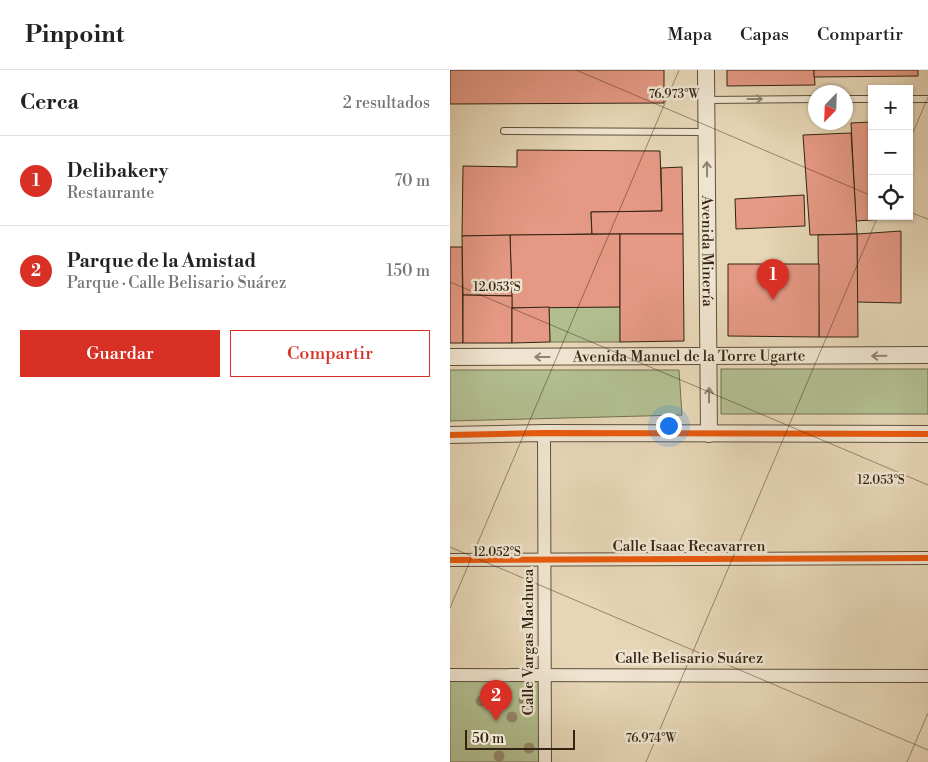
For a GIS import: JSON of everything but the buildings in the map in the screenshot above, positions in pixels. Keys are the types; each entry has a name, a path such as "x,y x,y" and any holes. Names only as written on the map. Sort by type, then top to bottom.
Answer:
{"street":[{"name":"Avenida Minería","path":"706,70 708,434"},
{"name":"Avenida Manuel de la Torre Ugarte","path":"450,358 928,355"},
{"path":"450,435 544,433 928,434"},
{"name":"Calle Vargas Machuca","path":"544,433 545,762"},
{"name":"Calle Isaac Recavarren","path":"450,560 928,558"},
{"name":"Calle Belisario Suárez","path":"450,675 928,676"}],"lane":[{"path":"706,100 808,99"},
{"path":"853,99 868,99"},
{"path":"913,99 928,99"},
{"path":"504,131 707,132"}],"green space":[{"path":"549,307 620,307 620,342 550,342"},
{"path":"721,369 928,369 928,414 721,414"},
{"path":"450,370 679,370 682,415 450,421"},
{"path":"541,677 542,762 450,762 450,679"}],"cycle path":[{"path":"450,435 544,433 928,434"},
{"path":"450,560 928,558"}],"place":[{"name":"Delibakery","path":"773,300"},
{"name":"Parque de la Amistad","path":"496,721"}]}
